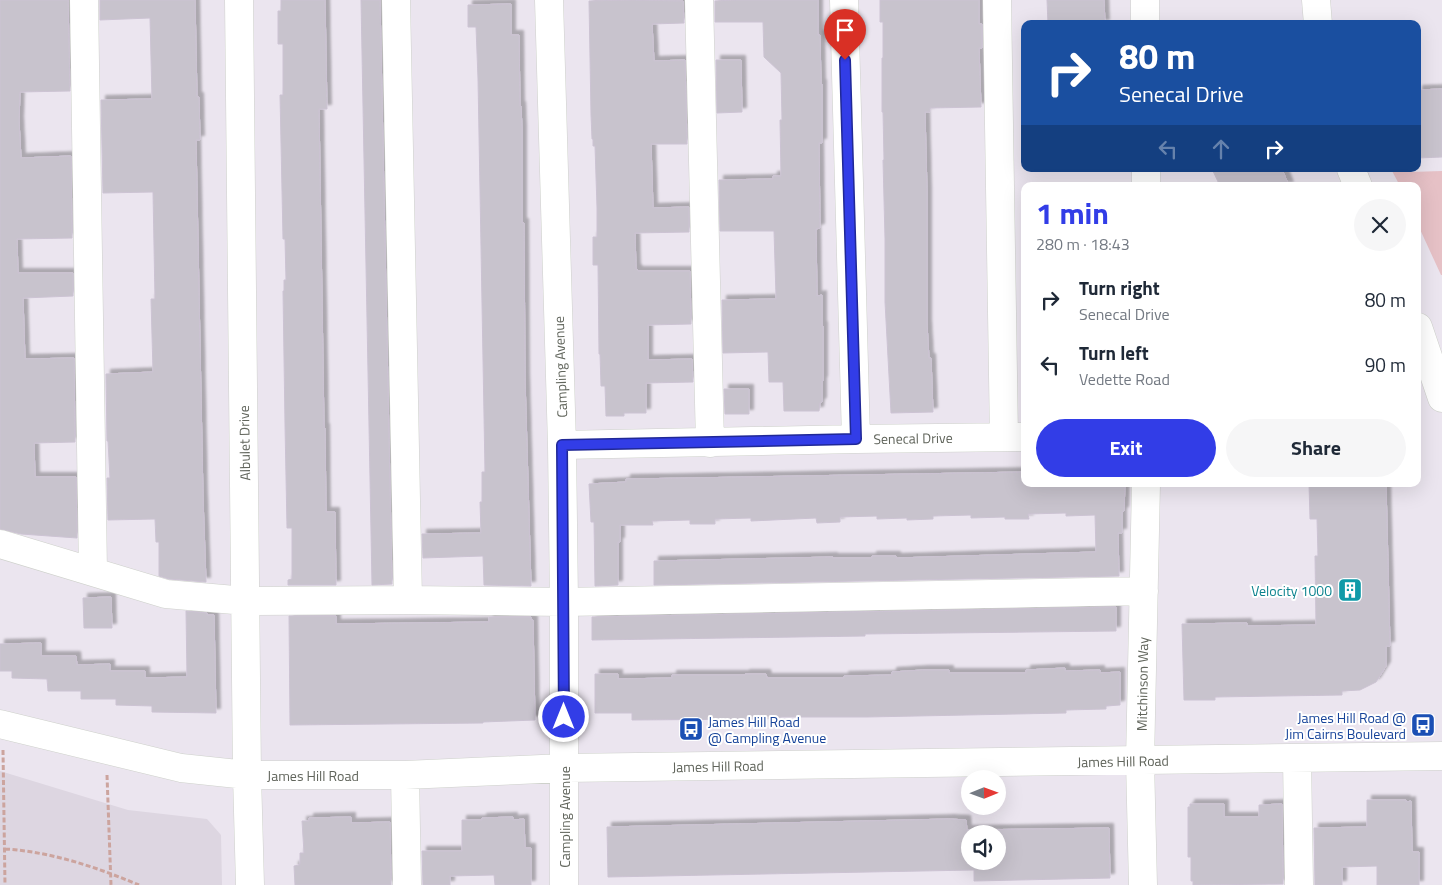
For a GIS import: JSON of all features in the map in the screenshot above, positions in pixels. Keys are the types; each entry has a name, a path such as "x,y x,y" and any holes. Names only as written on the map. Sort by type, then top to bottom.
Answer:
{"street":[{"path":"84,0 93,572"},
{"name":"Albulet Drive","path":"239,0 247,775 250,885"},
{"path":"396,0 408,600"},
{"name":"Campling Avenue","path":"549,0 562,445 564,885"},
{"path":"699,0 710,443"},
{"path":"844,0 856,439"},
{"path":"997,0 1014,437"},
{"path":"1145,0 1145,20"},
{"path":"1316,0 1318,20"},
{"path":"1421,336 1442,398"},
{"name":"Senecal Drive","path":"562,445 1014,437"},
{"name":"Mitchinson Way","path":"1142,885 1140,761 1146,487"},
{"path":"0,544 166,594 246,601 408,600 564,602 1144,592"},
{"name":"James Hill Road","path":"1,724 181,768 247,775 405,775 564,768 1442,756"},
{"path":"1297,758 1299,885"},
{"path":"405,775 407,885"}],"path":[{"path":"1,724 5,885"},
{"path":"106,749 111,885"},
{"path":"5,849 23,850 63,858 140,885"}],"shaded area":[{"path":"1442,171 1442,275 1421,232 1421,182 1398,182 1393,172"},
{"path":"0,771 128,810 207,819 221,835 222,885 0,885"}],"building":[{"path":"0,0 68,0 70,91 20,92 19,121 21,158 71,156 72,238 17,239 18,273 73,273 73,296 23,298 25,359 74,358 75,442 34,443 35,477 76,477 77,538 21,534 0,529"},
{"path":"100,0 195,0 200,140 196,140 206,582 169,579 159,576 159,542 156,542 155,519 108,520 107,478 110,478 107,441 106,374 153,372 151,299 155,299 153,192 103,193 101,100 152,99 150,18 100,20"},
{"path":"281,0 325,0 327,109 319,109 324,428 326,512 335,512 336,585 288,585 288,580 292,579 292,528 287,528 283,291 284,280 286,280 285,239 283,239 280,95 283,95 283,44 278,44 278,11 281,11"},
{"path":"361,0 380,0 392,584 372,585"},
{"path":"818,0 818,35 820,35 822,84 822,143 819,143 820,228 816,229 817,296 822,295 823,326 823,381 822,402 820,403 819,411 784,411 783,382 769,382 768,352 723,353 722,300 776,299 776,296 774,231 720,231 719,180 773,179 773,176 781,176 781,73 764,57 763,22 715,22 715,1"},
{"path":"880,0 979,0 979,24 982,24 982,48 979,48 981,107 930,108 930,112 925,112 927,324 929,358 931,358 933,412 891,413 885,302 882,112 883,22 880,22"},
{"path":"1047,0 1104,0 1105,20 1048,20"},
{"path":"589,1 683,1 684,23 652,24 654,61 685,60 687,144 651,144 653,208 689,207 689,232 635,233 636,269 638,271 690,271 691,324 648,325 648,360 692,359 693,382 646,383 646,413 624,413 624,416 606,416 605,386 601,386 599,354 598,265 593,265 593,237 597,237 597,208 595,146 593,146 592,139 591,115"},
{"path":"511,4 511,35 519,35 531,586 484,585 483,556 423,558 422,534 481,533 480,502 482,502 482,472 485,472 478,79 476,27 468,27 468,5"},
{"path":"716,60 741,60 742,112 717,113"},
{"path":"1442,89 1442,157 1421,158 1421,90"},
{"path":"1213,172 1283,172 1287,182 1218,182"},
{"path":"724,389 749,389 749,414 725,414"},
{"path":"1021,472 1021,487 1125,487 1122,533 1118,533 1119,576 654,585 654,561 833,557 872,558 872,556 896,556 896,558 1096,552 1095,515 1066,516 1066,513 1028,514 1029,519 1005,519 1005,517 971,518 971,515 933,516 933,519 907,520 907,518 877,519 877,516 840,517 840,522 817,523 816,518 751,521 751,518 715,519 715,524 690,524 690,520 652,521 653,525 620,525 618,585 595,586 594,522 591,522 589,484 626,482 626,479"},
{"name":"Velocity 1000","path":"1309,487 1386,487 1390,646 1386,646 1386,666 1376,682 1360,690 1342,691 1342,695 1215,697 1215,700 1184,700 1182,624 1247,623 1247,626 1316,625 1315,556 1318,556 1317,519 1310,519"},
{"path":"111,597 112,628 84,628 83,598"},
{"path":"1116,607 1116,631 592,640 592,617"},
{"path":"186,611 214,615 216,713 152,712 152,706 116,705 116,699 81,699 81,691 48,691 47,679 12,678 12,671 0,671 0,644 41,643 41,656 76,656 77,665 110,664 110,671 145,671 145,678 187,677"},
{"path":"289,616 336,616 336,624 489,622 489,617 531,617 531,620 533,620 535,720 483,723 290,725"},
{"path":"1065,668 1065,671 1100,670 1100,673 1120,672 1120,705 1106,706 1106,709 1066,710 1066,713 782,717 767,719 632,720 632,713 595,713 595,674 618,674 618,679 672,678 672,675 745,674 766,674 767,678 844,678 844,676 892,675 892,672 923,670 949,670 949,673 1026,673 1026,670"},
{"path":"1367,800 1411,801 1412,850 1413,852 1419,852 1419,885 1377,885 1377,866 1342,867 1342,885 1315,885 1314,828 1367,827"},
{"path":"1190,804 1224,804 1224,817 1259,817 1259,805 1282,804 1283,884 1193,885 1193,881 1191,881 1191,857 1188,857 1188,807 1190,807"},
{"path":"351,817 351,823 390,822 391,885 295,885 294,866 300,864 300,853 304,853 302,821 309,821 309,818"},
{"path":"513,817 513,820 524,819 525,848 531,848 531,885 495,885 494,875 450,876 450,885 423,885 422,851 462,851 462,820"},
{"path":"950,819 966,820 966,825 961,825 961,870 974,870 608,877 607,827"},
{"path":"1109,828 1110,878 974,881 974,870 1006,870 1006,829"}],"place":[{"name":"Velocity 1000","path":"1350,590"},
{"name":"James Hill Road @ Jim Cairns Boulevard","path":"1423,725"},
{"name":"James Hill Road @ Campling Avenue","path":"691,729"}],"route":[{"path":"564,717 562,445 856,439 845,60"}]}
